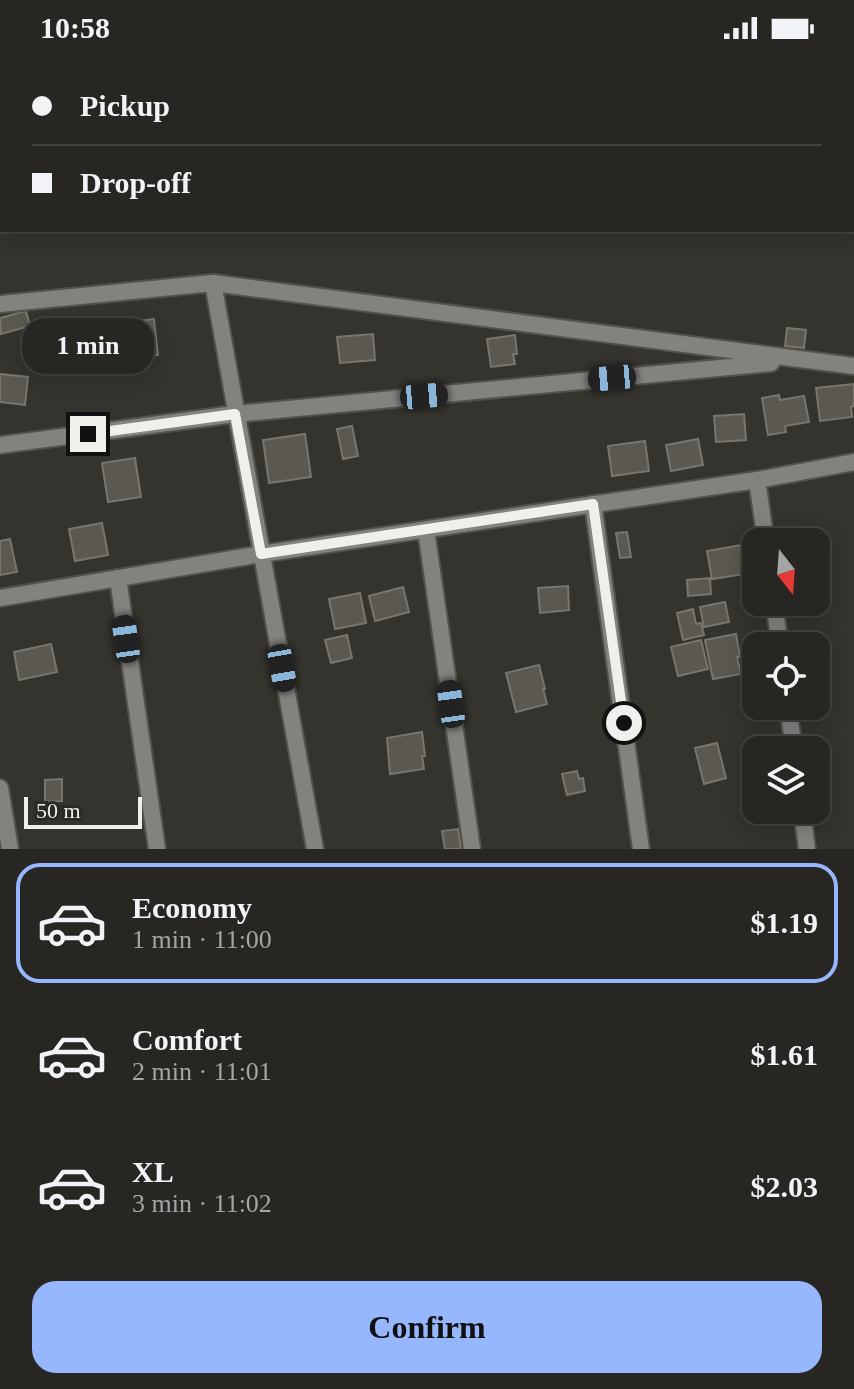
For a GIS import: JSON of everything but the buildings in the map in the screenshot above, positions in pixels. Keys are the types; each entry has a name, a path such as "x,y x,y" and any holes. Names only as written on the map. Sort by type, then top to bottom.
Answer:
{"street":[{"path":"0,304 213,283 854,366"},
{"path":"213,283 315,849"},
{"path":"0,445 235,414 800,360"},
{"path":"0,598 261,554 757,480 854,462"},
{"path":"757,480 764,528"},
{"path":"593,504 641,849"},
{"path":"426,530 472,849"},
{"path":"118,578 157,849"},
{"path":"0,788 10,849"},
{"path":"804,824 807,849"}],"route":[{"path":"88,434 235,414 261,554 593,504 624,723"}]}
